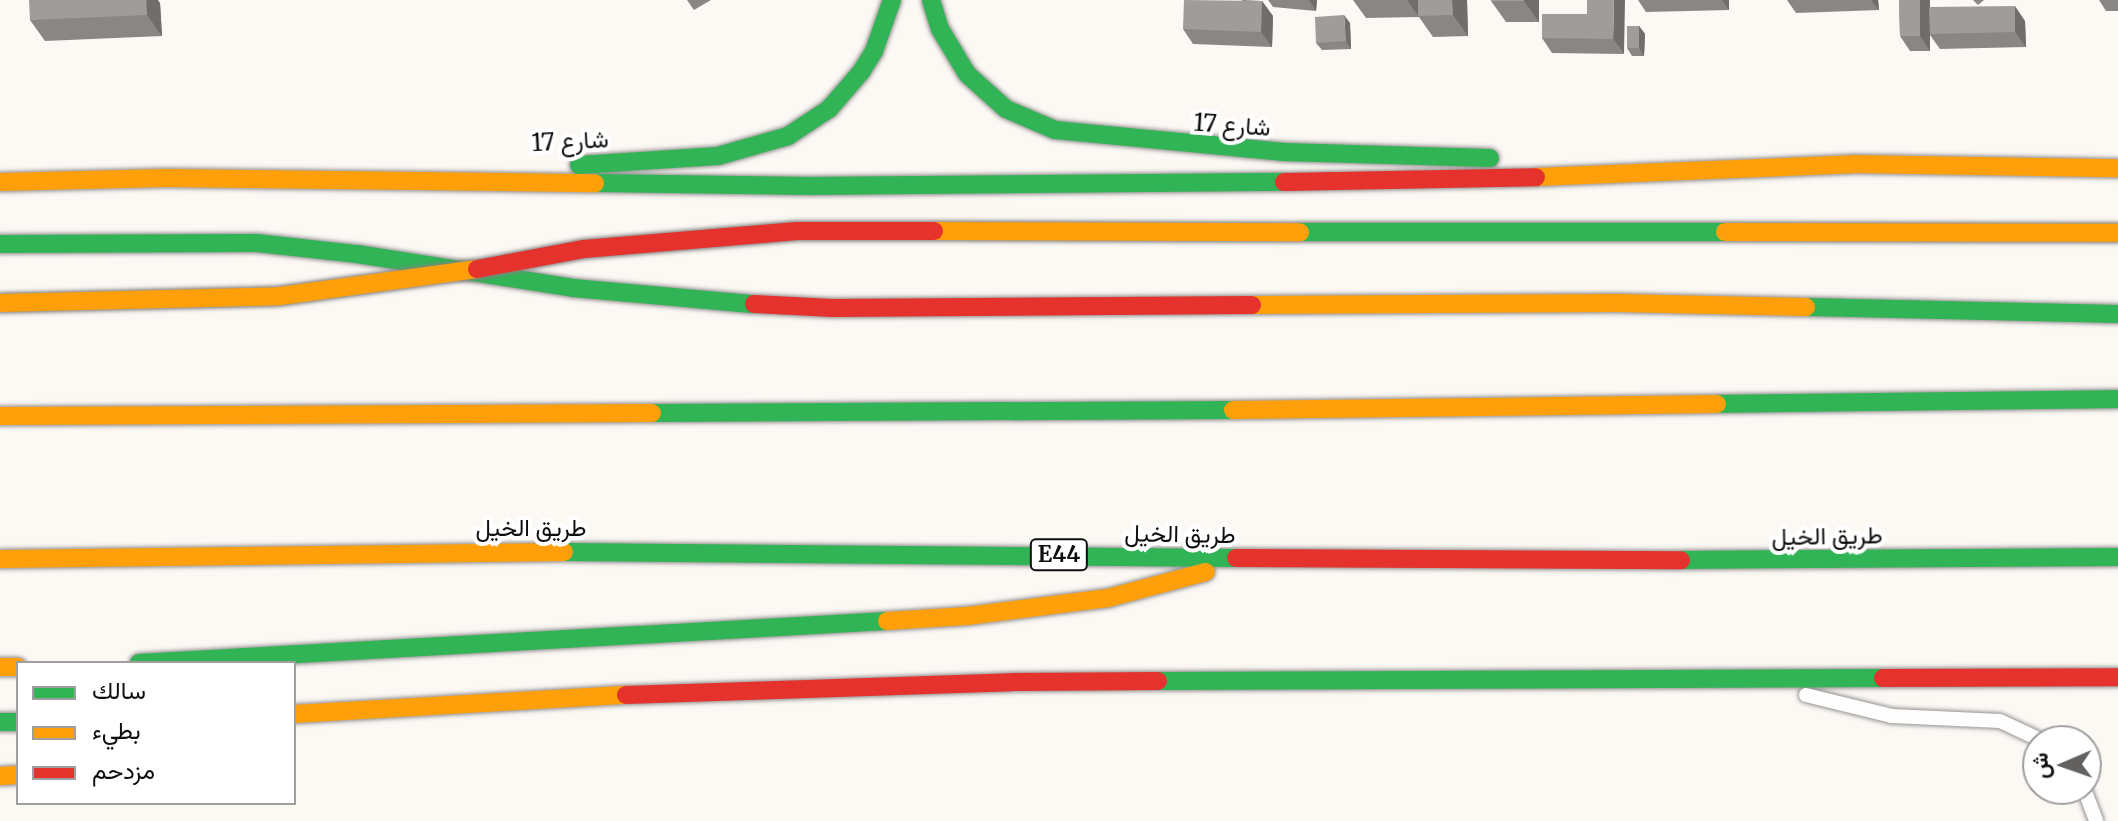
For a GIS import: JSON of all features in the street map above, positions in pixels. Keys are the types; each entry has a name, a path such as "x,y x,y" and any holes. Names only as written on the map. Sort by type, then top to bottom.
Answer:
{"main road":[{"name":"17 شارع","path":"367,182 458,172 718,156 766,145 809,124 846,91 874,51 892,0"},
{"name":"17 شارع","path":"931,0 945,41 967,74 1006,109 1055,130 1182,145 1284,152 1529,160 1594,176"},
{"path":"0,182 165,178 812,186 1594,176 1853,164 2115,166"},
{"path":"0,303 280,296 430,277 584,249 797,231 2118,233"},
{"path":"0,244 271,244 659,298 832,308 1618,303 2118,314"},
{"path":"0,416 1360,409 2118,399"},
{"name":"طريق الخيل","path":"0,559 718,551 1245,560 2118,557"},
{"path":"174,661 967,616 1108,598 1245,560"},
{"path":"296,714 630,695 1012,682 2118,677"}],"lane":[{"path":"1769,679 1799,693 1860,711 1892,716 1977,717 2022,729"}],"building":[{"path":"29,0 146,0 147,15 30,20"},
{"path":"1184,0 1262,1 1261,32 1183,29"},
{"path":"1418,0 1452,0 1453,15 1418,16"},
{"path":"1587,0 1614,0 1613,39 1542,38 1542,14 1587,14"},
{"path":"1899,0 1920,0 1920,36 1900,36"},
{"path":"2015,6 2015,32 1930,34 1929,7"},
{"path":"1344,15 1346,41 1316,43 1315,17"},
{"path":"1627,26 1639,26 1639,48 1627,48"}],"traffic: fast":[{"path":"579,165 718,156 788,136 829,109 861,72 874,51 892,0"},
{"path":"931,0 940,29 967,74 1006,109 1055,130 1284,152 1490,158"},
{"path":"595,183 812,186 1284,182"},
{"path":"1300,232 1725,232"},
{"path":"0,244 257,243 357,254 573,288 754,304"},
{"path":"1806,307 2118,314"},
{"path":"1717,404 2118,399"},
{"path":"652,413 1233,410"},
{"path":"564,552 1236,558"},
{"path":"1681,560 2118,557"},
{"path":"175,661 887,621"},
{"path":"1158,681 1883,678"},
{"path":"0,722 16,722"}],"traffic: slow":[{"path":"1536,177 1853,164 2118,168"},
{"path":"0,182 165,178 595,183"},
{"path":"934,231 1300,232"},
{"path":"1725,232 2118,233"},
{"path":"0,303 280,296 477,269"},
{"path":"1252,305 1618,303 1806,307"},
{"path":"1233,410 1717,404"},
{"path":"0,416 652,413"},
{"path":"0,559 564,552"},
{"path":"887,621 967,616 1108,598 1206,572"},
{"path":"0,667 16,667"},
{"path":"296,714 626,695"},
{"path":"0,776 16,775"}],"traffic: jam":[{"path":"1284,182 1536,177"},
{"path":"477,269 584,249 797,231 934,231"},
{"path":"754,304 832,308 1252,305"},
{"path":"1236,558 1681,560"},
{"path":"1883,678 2118,677"},
{"path":"626,695 1012,682 1158,681"}]}
